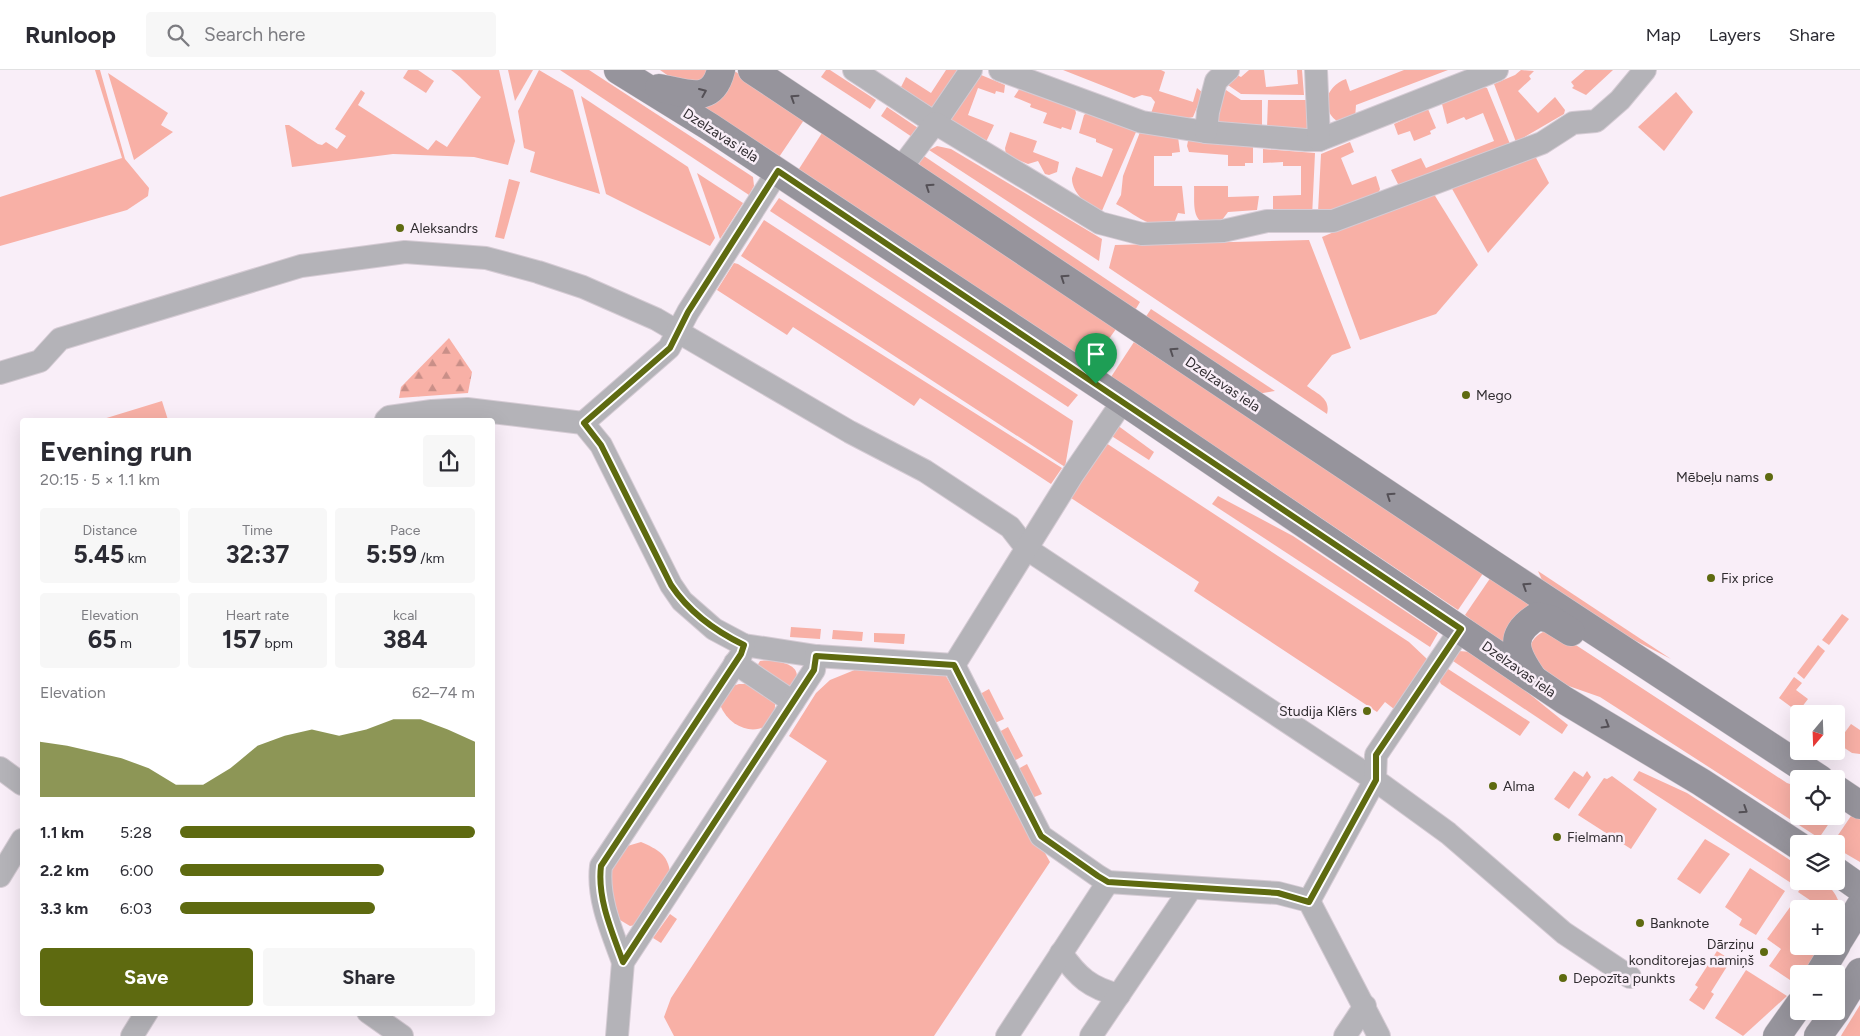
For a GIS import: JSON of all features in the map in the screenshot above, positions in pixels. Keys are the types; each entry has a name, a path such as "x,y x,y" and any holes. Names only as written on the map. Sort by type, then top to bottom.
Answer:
{"main road":[{"path":"629,77 690,96 699,95 714,86 721,70"},
{"name":"Dzelzavas iela","path":"752,70 902,168 1485,559 1805,770"},
{"name":"Dzelzavas iela","path":"629,77 778,171 1123,401 1534,680 1701,782 1790,840"},
{"path":"1534,680 1518,654 1517,641 1520,631 1538,616 1550,618 1775,766 1795,770"},
{"path":"1845,795 1860,805"},
{"path":"1845,877 1860,888"},
{"path":"1845,931 1860,906"},
{"path":"1845,996 1860,972"},
{"path":"1777,1036 1790,1018"},
{"path":"1818,1036 1830,1020"}],"street":[{"path":"854,70 935,123 1100,223 1142,234 1223,231 1267,221 1333,221 1542,143 1573,123 1596,121 1620,100 1645,70"},
{"path":"902,168 971,70"},
{"path":"1000,70 1142,122 1206,132 1292,140 1319,140 1497,70"},
{"path":"1206,132 1208,112 1216,81 1228,70"},
{"path":"1316,70 1319,140"},
{"path":"387,418 432,411 584,423 670,348 697,297 778,171"},
{"path":"0,373 40,360 60,339 201,294 301,266 389,253 486,258 538,272 620,301 678,332 850,432 925,471 1010,527 1026,549 1376,780 1448,833 1564,933 1630,977"},
{"path":"954,665 1073,474 1123,401"},
{"path":"584,423 601,445 671,585 682,601 793,702"},
{"path":"1309,902 1376,780 1376,755 1461,629"},
{"path":"740,654 816,656 954,665"},
{"path":"617,1036 623,962 610,926 599,880 601,866 740,654"},
{"path":"623,962 814,670 816,656"},
{"path":"954,665 1041,836 1108,882 1278,893 1309,902 1378,1036"},
{"path":"0,768 20,783"},
{"path":"0,876 20,843"},
{"path":"1007,1036 1108,882"},
{"path":"1091,1036 1190,888"},
{"path":"1061,953 1072,970 1085,981 1100,990 1119,994"},
{"path":"1345,1036 1364,1006"},
{"path":"132,1036 144,1016"},
{"path":"374,1016 402,1036"}],"green space":[{"path":"95,70 100,70 125,159 149,188 148,196 127,210 0,246 0,197 122,158"},
{"path":"408,70 418,70 434,81 426,93 403,78"},
{"path":"451,70 499,70 515,141 508,165 474,157 393,154 292,167 285,125 289,125 318,144 322,145 326,142 337,149 346,136 335,129 361,90 365,93 358,105 428,150 436,140 447,147 481,97"},
{"path":"508,70 533,70 515,101"},
{"path":"539,70 573,90 600,194 530,172 535,152 524,148 518,111"},
{"path":"560,70 589,70 753,177 754,186 749,195"},
{"path":"660,70 710,70 704,82 680,84"},
{"path":"826,70 830,70 876,100 870,109 821,77"},
{"path":"946,70 957,70 938,102 930,109 899,91 906,77 931,93"},
{"path":"1063,70 1161,70 1165,72 1159,91 1193,102 1197,88 1203,93 1193,117 1179,120 1150,116 1155,102 1151,97 1142,95 1134,98"},
{"path":"1249,70 1264,70 1266,87 1298,84 1297,70 1302,70 1304,95 1241,94 1225,83 1235,74 1241,77"},
{"path":"1404,70 1448,70 1356,105 1355,119 1340,123 1329,112 1327,99 1329,93 1339,82 1346,79 1350,91"},
{"path":"1521,70 1534,71 1529,76 1531,79 1518,91 1538,113 1555,97 1565,110 1564,114 1516,142 1494,84 1515,75"},
{"path":"1585,70 1613,70 1586,95 1572,88 1574,86 1571,82"},
{"path":"731,71 736,72 804,120 777,160 701,112 701,104"},
{"path":"974,72 1005,85 1004,93 996,91 995,94 978,88 968,115 994,125 985,144 939,122"},
{"path":"108,73 168,113 161,125 173,132 134,160"},
{"path":"1484,87 1487,88 1510,144 1406,187 1398,184 1391,170 1421,158 1426,168 1494,141 1483,113 1466,120 1464,117 1447,124 1442,104"},
{"path":"1020,88 1075,109 1076,113 1071,130 1043,123 1047,113 1030,107 1031,104 1014,97"},
{"path":"1226,90 1241,100 1262,100 1262,128 1214,123 1213,104"},
{"path":"1676,92 1693,112 1664,151 1638,127"},
{"path":"581,96 688,167 715,238 710,246 606,194"},
{"path":"1268,100 1310,100 1310,129 1305,131 1267,128"},
{"path":"887,107 918,128 912,137 881,116"},
{"path":"1428,109 1436,128 1430,131 1431,134 1414,141 1410,131 1398,135 1394,124"},
{"path":"1087,113 1136,132 1101,213 1082,200 1075,190 1072,179 1076,167 1102,177 1113,149 1096,142 1096,139 1079,133 1084,115"},
{"path":"1010,132 1037,141 1033,152 1059,162 1057,172 1049,175 1045,174 1038,161 1028,164 1006,155 1005,148"},
{"path":"1140,132 1178,137 1180,152 1172,153 1172,156 1154,156 1154,186 1182,186 1185,214 1178,213 1175,221 1166,224 1150,223 1116,204 1121,195 1123,176"},
{"path":"822,133 1116,329 1091,364 797,172"},
{"path":"1193,139 1253,146 1253,163 1245,163 1245,166 1228,166 1228,155 1189,152 1188,141"},
{"path":"1350,142 1354,152 1341,158 1352,185 1376,176 1380,189 1378,194 1339,209 1318,212 1321,154"},
{"path":"937,146 951,149 1102,239 1099,261 929,150"},
{"path":"1263,149 1315,153 1312,217 1273,211 1273,196 1301,195 1301,166 1283,166 1283,162 1263,163"},
{"path":"1532,150 1549,183 1488,253 1451,187"},
{"path":"924,156 1140,302 1134,312 921,170 919,163"},
{"path":"697,173 743,203 720,239"},
{"path":"509,179 520,182 504,239 495,237"},
{"path":"1194,186 1228,186 1228,197 1259,196 1257,210 1228,212 1219,224 1203,223 1198,219 1194,207"},
{"path":"1432,191 1478,265 1436,314 1360,340 1322,237"},
{"path":"779,198 1078,395 1068,407 770,211"},
{"path":"764,220 1073,421 1065,467 741,256"},
{"path":"1309,240 1351,348 1332,355 1307,386 1325,400 1328,409 1327,414 1109,268 1115,245"},
{"path":"734,263 1062,468 1051,484 920,398 914,406 793,327 787,335 717,290"},
{"path":"1151,309 1275,391 1257,394 1145,318"},
{"path":"449,338 472,372 468,393 399,398 401,387"},
{"path":"1134,342 1484,572 1458,610 1111,377"},
{"path":"162,401 167,418 107,418"},
{"path":"1117,425 1154,452 1149,460 1110,435"},
{"path":"1106,443 1409,642 1427,659 1394,709 1385,702 1377,712 1194,591 1199,582 1071,498"},
{"path":"1218,496 1293,536 1438,633 1430,647 1212,504"},
{"path":"1538,571 1671,659 1603,624 1542,580"},
{"path":"1491,577 1540,606 1505,646 1465,615"},
{"path":"1842,614 1849,619 1829,645 1822,640"},
{"path":"791,627 821,629 820,639 790,637"},
{"path":"833,630 863,632 862,641 832,639"},
{"path":"1546,631 1559,634 1790,784 1790,819 1600,697 1563,684 1534,666 1528,650 1535,638"},
{"path":"874,633 905,634 904,644 874,642"},
{"path":"1818,645 1825,651 1804,679 1797,673"},
{"path":"1459,651 1471,652 1500,670 1568,725 1562,734 1450,659"},
{"path":"760,661 779,662 791,666 797,675 794,682 786,687 757,666"},
{"path":"1445,667 1530,722 1520,736 1441,684 1438,678"},
{"path":"857,669 946,676 1050,862 934,1036 674,1036 664,1017 671,998 827,761 789,736 816,693 830,680"},
{"path":"1794,677 1802,683 1796,690 1808,699 1803,705 1790,706 1779,698"},
{"path":"739,684 752,684 775,702 774,714 769,723 762,728 744,728 734,723 726,716 720,705 729,687"},
{"path":"989,689 1004,719 995,723 980,694"},
{"path":"1851,724 1860,730 1860,754 1852,753 1845,748 1845,732"},
{"path":"1008,727 1023,756 1014,761 999,732"},
{"path":"1027,764 1042,794 1032,798 1018,769"},
{"path":"1574,771 1583,777 1587,771 1591,777 1569,809 1554,799"},
{"path":"1639,771 1687,793 1790,860 1790,882 1633,780"},
{"path":"1612,776 1657,809 1631,849 1578,815 1604,778 1607,779"},
{"path":"1853,813 1860,818 1860,862 1845,853 1845,835 1838,835"},
{"path":"1799,825 1828,825 1821,835 1814,835"},
{"path":"1705,839 1730,854 1700,894 1677,879"},
{"path":"641,842 661,853 667,861 670,873 635,925 630,926 620,920 608,881 609,874 624,847"},
{"path":"1750,868 1785,891 1756,935 1739,925 1742,919 1725,907"},
{"path":"1799,890 1832,890 1838,900 1810,900 1798,892"},
{"path":"1790,907 1790,955 1819,955 1812,965 1790,965 1790,980 1769,966 1781,949 1767,939"},
{"path":"670,914 677,919 661,943 653,938"},
{"path":"1717,951 1731,960 1711,992 1714,994 1704,1010 1689,1000 1698,987 1695,985"},
{"path":"1746,970 1787,996 1743,1036 1715,1018"},
{"path":"1860,1005 1860,1036 1841,1036 1842,1034"}],"place":[{"name":"Aleksandrs","path":"400,228"},
{"name":"Mego","path":"1466,395"},
{"name":"Mēbeļu nams","path":"1769,477"},
{"name":"Fix price","path":"1711,578"},
{"name":"Studija Klērs","path":"1367,711"},
{"name":"Alma","path":"1493,786"},
{"name":"Fielmann","path":"1557,837"},
{"name":"Banknote","path":"1640,923"},
{"name":"Dārziņu konditorejas namiņš","path":"1764,952"},
{"name":"Depozīta punkts","path":"1563,978"}],"route":[{"path":"778,171 1096,384 1461,629 1376,755 1376,780 1309,902 1278,893 1108,882 1041,836 954,665 816,656 814,670 623,962 610,926 599,880 601,866 741,654 744,645 714,629 682,601 671,585 601,445 584,423 670,348 688,312 778,171"}]}
